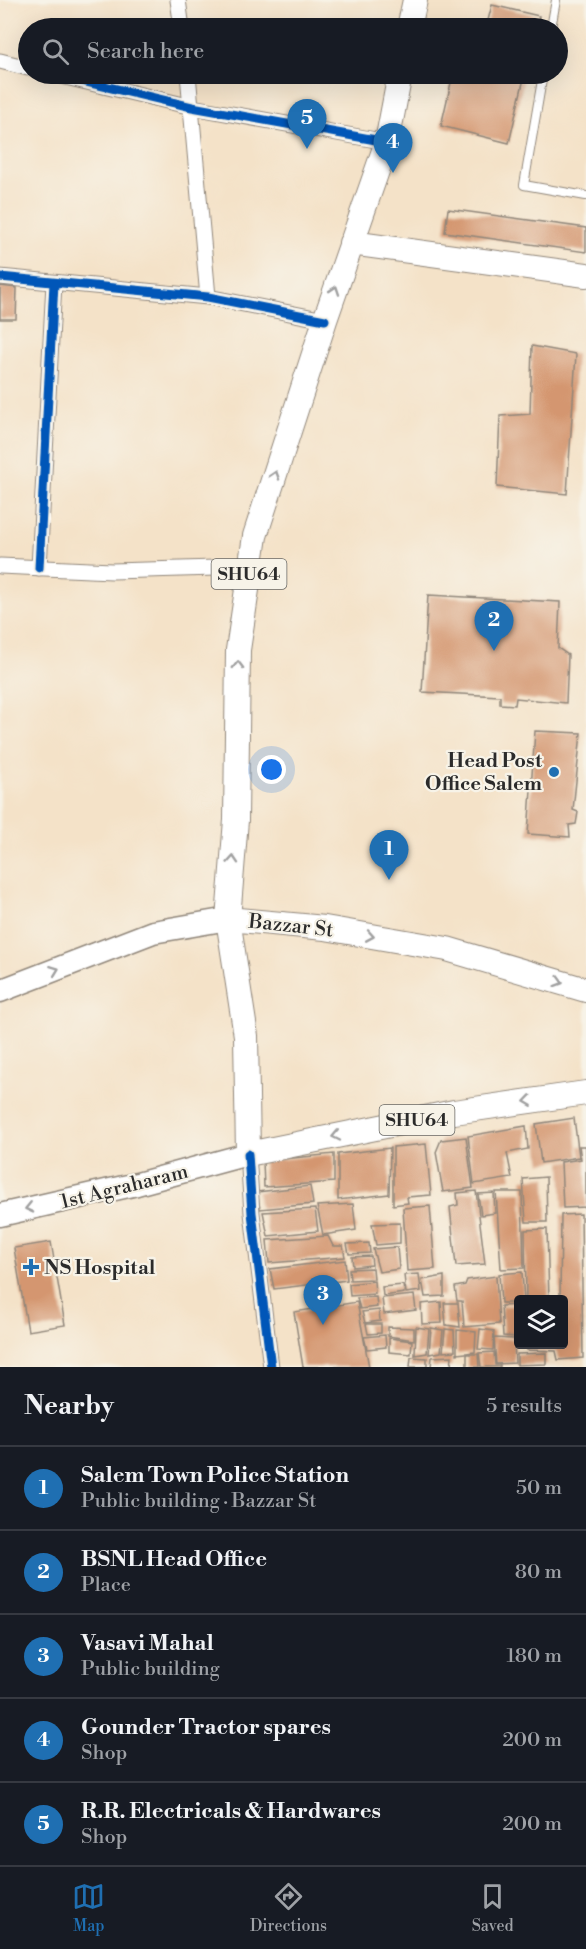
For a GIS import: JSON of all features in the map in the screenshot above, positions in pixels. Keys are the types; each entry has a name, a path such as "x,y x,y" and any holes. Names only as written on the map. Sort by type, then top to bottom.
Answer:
{"main road":[{"path":"411,18 415,0"},
{"name":"SHU64","path":"398,84 387,142 325,320 255,536 238,650 236,820 228,919 246,1036 248,1154 454,1112 586,1093"},
{"path":"351,243 586,275"},
{"name":"Bazzar St","path":"0,991 153,932 228,919 325,928 447,949 586,990"},
{"name":"1st Agraharam","path":"0,1215 137,1184 248,1154"}],"street":[{"path":"178,0 181,18"},
{"path":"0,61 18,66"},
{"path":"95,84 192,107 387,142"},
{"path":"189,84 208,297"},
{"path":"0,277 208,297 325,320"},
{"path":"39,568 54,283"},
{"path":"0,566 112,571 250,567"},
{"path":"248,1154 252,1213 271,1367"}],"lane":[{"path":"553,18 556,0"},
{"path":"541,84 524,185 586,196"}],"building":[{"path":"492,5 539,16 538,18 489,18"},
{"path":"451,84 523,84 509,143 441,126"},
{"path":"448,209 586,228 586,252 445,232"},
{"path":"0,286 17,288 16,319 0,319"},
{"path":"532,346 576,354 567,494 497,487 500,416 530,414"},
{"path":"428,595 560,602 558,648 568,655 566,703 516,698 515,705 500,704 500,696 422,692"},
{"name":"Head Post Office Salem","path":"535,731 581,733 573,810 578,812 576,824 569,825 570,837 528,834"},
{"path":"574,1118 579,1157 541,1163 536,1124"},
{"path":"526,1126 528,1149 507,1153 512,1178 474,1184 468,1136"},
{"path":"466,1137 473,1188 443,1192 436,1152 441,1140"},
{"path":"426,1144 431,1195 407,1197 408,1203 393,1205 393,1147"},
{"path":"579,1146 586,1146 586,1207 563,1208 561,1162 581,1159"},
{"path":"390,1148 389,1194 338,1200 338,1154"},
{"path":"334,1154 334,1182 264,1187 263,1161"},
{"path":"546,1177 547,1222 526,1222 523,1179"},
{"path":"310,1186 313,1204 260,1209 257,1192"},
{"path":"476,1191 485,1264 456,1266 450,1207 458,1205 457,1193"},
{"path":"496,1192 522,1192 524,1268 501,1269"},
{"path":"494,1193 495,1213 481,1215 478,1194"},
{"path":"353,1204 356,1230 323,1235 317,1206"},
{"path":"430,1206 435,1269 407,1271 403,1208"},
{"path":"315,1209 318,1231 268,1236 263,1212"},
{"path":"581,1214 583,1358 558,1360 556,1351 527,1349 568,1349 568,1295 560,1295 561,1215"},
{"path":"400,1223 400,1243 376,1245 372,1224"},
{"path":"547,1229 549,1295 526,1295 525,1230"},
{"path":"328,1236 333,1246 343,1246 345,1257 269,1263 267,1240"},
{"path":"51,1242 65,1325 28,1331 14,1248"},
{"path":"369,1243 370,1253 349,1254 347,1244"},
{"path":"397,1247 399,1269 379,1272 373,1249"},
{"path":"371,1256 372,1265 353,1267 352,1257"},
{"path":"345,1260 347,1280 274,1289 270,1269"},
{"path":"373,1268 374,1279 350,1280 349,1269"},
{"path":"522,1272 524,1295 514,1295 514,1303 501,1303 499,1274"},
{"path":"419,1274 421,1291 406,1293 404,1275"},
{"path":"444,1276 444,1296 425,1297 422,1280"},
{"path":"496,1276 499,1324 464,1327 462,1301 457,1301 455,1287 465,1285 467,1280"},
{"path":"374,1281 375,1294 350,1296 349,1284"},
{"path":"403,1285 404,1293 383,1296 382,1287"},
{"path":"414,1295 416,1310 384,1314 382,1298"},
{"path":"376,1297 377,1307 360,1309 357,1298"},
{"path":"357,1302 369,1367 303,1367 294,1312"},
{"path":"441,1302 442,1323 422,1324 421,1304"},
{"path":"444,1303 458,1303 460,1327 446,1325"},
{"path":"514,1305 514,1337 503,1336 501,1306"},
{"path":"379,1310 380,1321 365,1323 362,1312"},
{"path":"366,1324 381,1324 381,1333 368,1334"},
{"path":"388,1327 414,1328 414,1340 388,1336"},
{"path":"416,1327 429,1329 427,1353 415,1355"},
{"path":"431,1328 443,1330 441,1352 429,1354"},
{"path":"445,1329 454,1330 455,1351 443,1352"},
{"path":"480,1329 494,1331 493,1350 478,1349"},
{"path":"457,1330 476,1332 475,1352 457,1354"},
{"path":"385,1335 386,1347 367,1349 364,1337"},
{"path":"389,1338 412,1341 411,1354 389,1352"},
{"path":"494,1338 514,1339 515,1363 496,1364"},
{"path":"494,1352 495,1365 500,1365 500,1367 481,1367 479,1353"},
{"path":"546,1353 546,1364 517,1365 517,1354"},
{"path":"467,1354 478,1354 479,1367 467,1367"},
{"path":"452,1356 451,1367 431,1367 432,1357"},
{"path":"411,1357 427,1358 427,1367 410,1367"}],"cycle path":[{"path":"95,84 192,107 387,142"},
{"path":"0,277 208,297 325,320"},
{"path":"39,568 54,283"},
{"path":"248,1154 252,1213 271,1367"}],"place":[{"name":"R.R. Electricals & Hardwares","path":"307,149"},
{"name":"Gounder Tractor spares","path":"393,173"},
{"name":"BSNL Head Office","path":"494,651"},
{"name":"Head Post Office Salem","path":"554,772"},
{"name":"Salem Town Police Station","path":"389,880"},
{"name":"NS Hospital","path":"31,1267"},
{"name":"Vasavi Mahal","path":"323,1325"}]}
